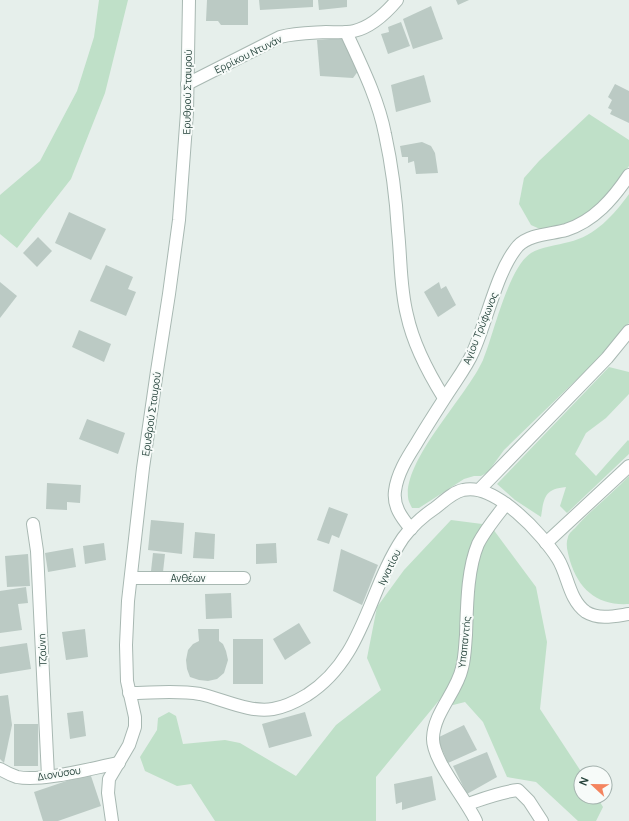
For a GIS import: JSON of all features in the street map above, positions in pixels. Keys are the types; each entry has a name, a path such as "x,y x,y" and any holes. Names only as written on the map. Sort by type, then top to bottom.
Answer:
{"street":[{"name":"Ερυθρού Σταυρού","path":"112,821 108,784 110,776 132,740 135,727 135,717 129,693 126,645 128,601 145,452 174,257 185,149 188,84 189,0"},
{"name":"Ερρίκου Ντυνάν","path":"188,84 280,38 307,33 346,32 358,30 372,23 386,12 396,0"},
{"path":"346,32 376,99 385,135 395,199 402,284 407,317 426,366 444,398"},
{"name":"Αγίου Τρύφωνος","path":"411,529 400,515 396,506 396,487 408,458 473,352 500,278 515,250 527,240 566,230 590,219 605,206 629,176"},
{"path":"479,490 606,358 629,331"},
{"path":"546,543 629,466"},
{"name":"Ιγνατίου","path":"129,693 184,692 199,694 243,706 266,709 282,706 303,698 324,683 340,666 358,634 391,560 403,539 411,529 432,510 452,495 464,490 479,490 491,494 506,504 531,525 558,559 574,598 588,613 610,617 629,614"},
{"name":"Υπαπαντής","path":"476,821 468,804 440,761 435,749 433,738 437,720 452,692 462,668 468,592 478,545 484,533 506,504"},
{"name":"Τζούνη","path":"33,524 37,551 48,776"},
{"name":"Ανθέων","path":"131,578 244,578"},
{"name":"Διονύσου","path":"0,769 17,777 34,778 75,772 119,763"},
{"path":"468,804 493,794 518,790 529,801 542,821"}],"green space":[{"path":"99,0 128,0 105,93 71,179 17,248 0,234 0,195 40,161 77,91 94,37"},
{"path":"589,114 629,140 629,166 599,204 576,221 542,230 531,225 519,204 524,178 539,161"},
{"path":"629,194 629,323 602,355 504,450 488,472 481,476 474,476 464,479 419,508 412,508 408,497 409,482 416,465 426,446 475,375 483,360 502,302 515,272 531,253 578,239 595,230 617,210"},
{"path":"609,367 629,372 629,394 606,418 586,433 575,454 596,476 628,440 629,454 567,513 560,506 566,487 549,492 544,500 541,517 515,500 497,484"},
{"path":"629,476 629,604 618,604 599,599 584,588 570,561 567,549 567,540 571,532"},
{"path":"451,520 490,525 536,587 547,642 540,709 577,765 573,765 573,805 602,805 603,807 596,821 578,821 536,782 507,777 483,722 465,702 453,705 441,698 376,777 376,821 215,821 191,784 177,786 145,771 140,757 157,730 158,718 169,712 176,716 183,744 225,740 240,743 296,776 336,725 381,690 367,658 377,607 404,570"}],"building":[{"path":"207,0 248,0 248,25 221,25 218,21 206,21"},
{"path":"259,0 313,0 313,7 260,10"},
{"path":"318,0 347,0 347,7 319,10"},
{"path":"456,0 469,0 458,5"},
{"path":"431,6 443,39 413,49 403,19"},
{"path":"401,22 410,46 388,54 381,34 389,32 388,27"},
{"path":"343,38 359,70 353,78 320,76 317,40"},
{"path":"424,75 431,102 396,112 391,85"},
{"path":"615,84 629,91 629,123 610,114 612,110 608,108 612,100 608,97"},
{"path":"422,142 431,146 435,153 438,173 416,174 414,161 408,163 408,157 402,157 400,146"},
{"path":"69,212 106,229 91,260 55,243"},
{"path":"38,237 52,251 37,267 23,253"},
{"path":"106,265 133,277 128,289 136,292 126,316 90,301"},
{"path":"0,282 17,296 0,318"},
{"path":"439,282 441,289 446,286 456,305 438,317 424,292"},
{"path":"79,330 111,344 104,362 72,347"},
{"path":"87,419 125,433 118,454 79,439"},
{"path":"47,483 81,485 80,503 67,502 67,510 46,509"},
{"path":"329,507 348,514 339,538 332,535 329,544 317,540"},
{"path":"151,520 184,523 182,554 148,550"},
{"path":"195,532 215,534 214,559 193,558"},
{"path":"104,543 106,560 85,564 83,546"},
{"path":"276,543 277,563 256,564 256,544"},
{"path":"73,548 76,567 48,572 45,553"},
{"path":"341,549 378,565 362,605 333,591"},
{"path":"153,553 165,554 163,572 151,571"},
{"path":"28,554 30,586 7,587 5,556"},
{"path":"26,587 28,603 18,604 22,630 0,633 0,591"},
{"path":"231,593 232,618 206,619 205,594"},
{"path":"299,623 311,643 285,660 273,639"},
{"path":"85,629 88,657 66,660 62,632"},
{"path":"198,629 219,629 219,641 223,644 228,660 224,673 217,679 208,681 190,677 186,660 188,650 193,644 199,641"},
{"path":"233,639 263,639 263,684 233,684"},
{"path":"27,643 31,669 0,674 0,647"},
{"path":"8,695 12,725 4,763 0,759 0,696"},
{"path":"83,711 86,736 70,739 67,713"},
{"path":"305,712 312,736 269,748 262,724"},
{"path":"14,724 38,724 38,766 14,766"},
{"path":"464,725 477,750 448,763 437,738"},
{"path":"487,752 497,777 467,794 453,766"},
{"path":"90,773 101,806 58,821 43,821 34,792"},
{"path":"432,776 436,800 402,810 402,802 396,804 394,784"}]}
